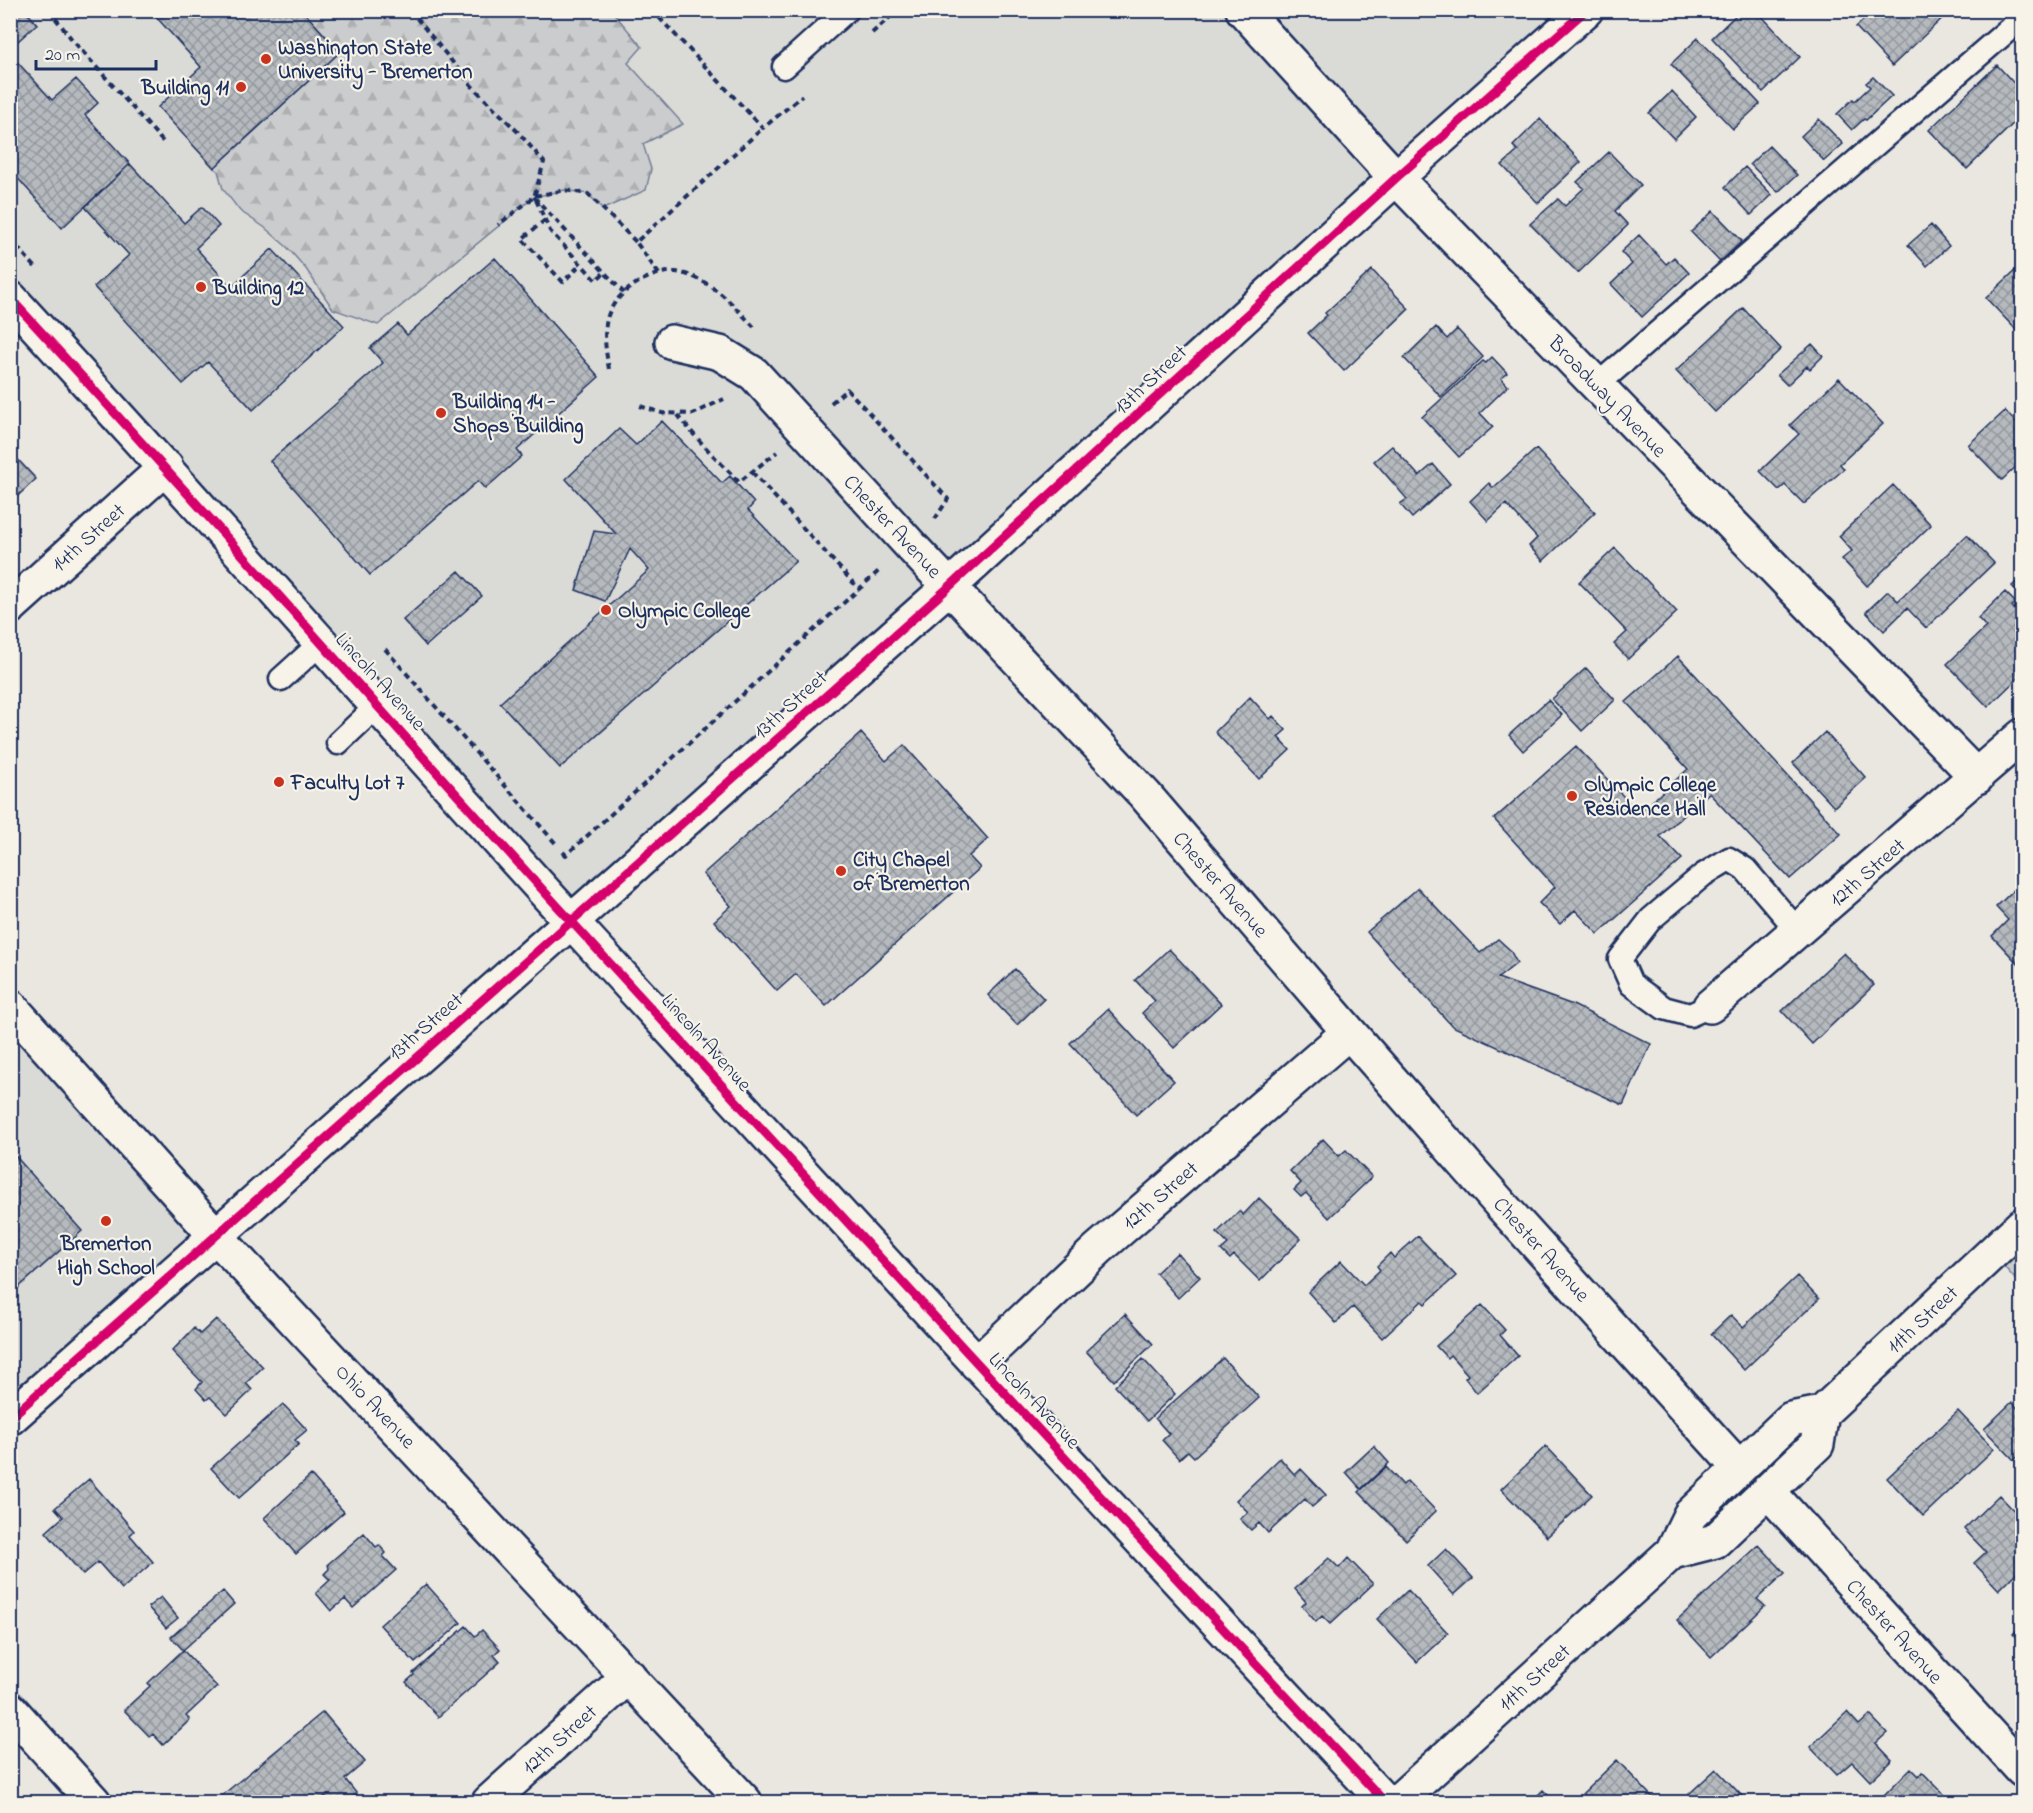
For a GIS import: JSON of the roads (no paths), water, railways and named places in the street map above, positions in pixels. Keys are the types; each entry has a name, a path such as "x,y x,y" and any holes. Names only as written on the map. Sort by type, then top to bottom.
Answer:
{"street":[{"name":"Broadway Avenue","path":"1243,10 1396,178 1977,777"},
{"name":"13th Street","path":"10,1418 949,587 1579,13"},
{"name":"Lincoln Avenue","path":"10,298 166,467 572,921 976,1364 1385,1803"},
{"name":"Chester Avenue","path":"672,342 720,353 754,374 949,587 1145,795 1502,1206 1739,1468"},
{"name":"14th Street","path":"10,607 166,467"},
{"name":"12th Street","path":"1710,1006 2022,736"},
{"name":"Ohio Avenue","path":"10,1006 215,1235 629,1676 745,1803"},
{"name":"12th Street","path":"976,1364 1098,1249 1349,1032"},
{"name":"11th Street","path":"1397,1803 1672,1552 1690,1515 1791,1419 1822,1413 2022,1225"},
{"name":"11th Street","path":"1672,1552 1715,1541 1817,1444 1822,1413"},
{"name":"Chester Avenue","path":"1768,1491 2022,1770"},
{"name":"12th Street","path":"489,1803 629,1676"},
{"path":"10,1709 94,1803"}],"lane":[{"path":"784,67 847,10"},
{"path":"1598,385 2022,18"},
{"path":"280,679 322,642"},
{"path":"338,743 378,705"},
{"path":"1710,1006 1690,1015 1664,1008 1631,984 1620,959 1651,919 1703,875 1729,859 1744,869 1798,931"}],"place":[{"name":"Washington State University - Bremerton","path":"266,59"},
{"name":"Building 11","path":"241,87"},
{"name":"Building 12","path":"201,287"},
{"name":"Building 14 - Shops Building","path":"441,413"},
{"name":"Olympic College","path":"606,610"},
{"name":"Faculty Lot 7","path":"279,782"},
{"name":"Olympic College Residence Hall","path":"1572,796"},
{"name":"City Chapel of Bremerton","path":"841,871"},
{"name":"Bremerton High School","path":"106,1221"}]}
